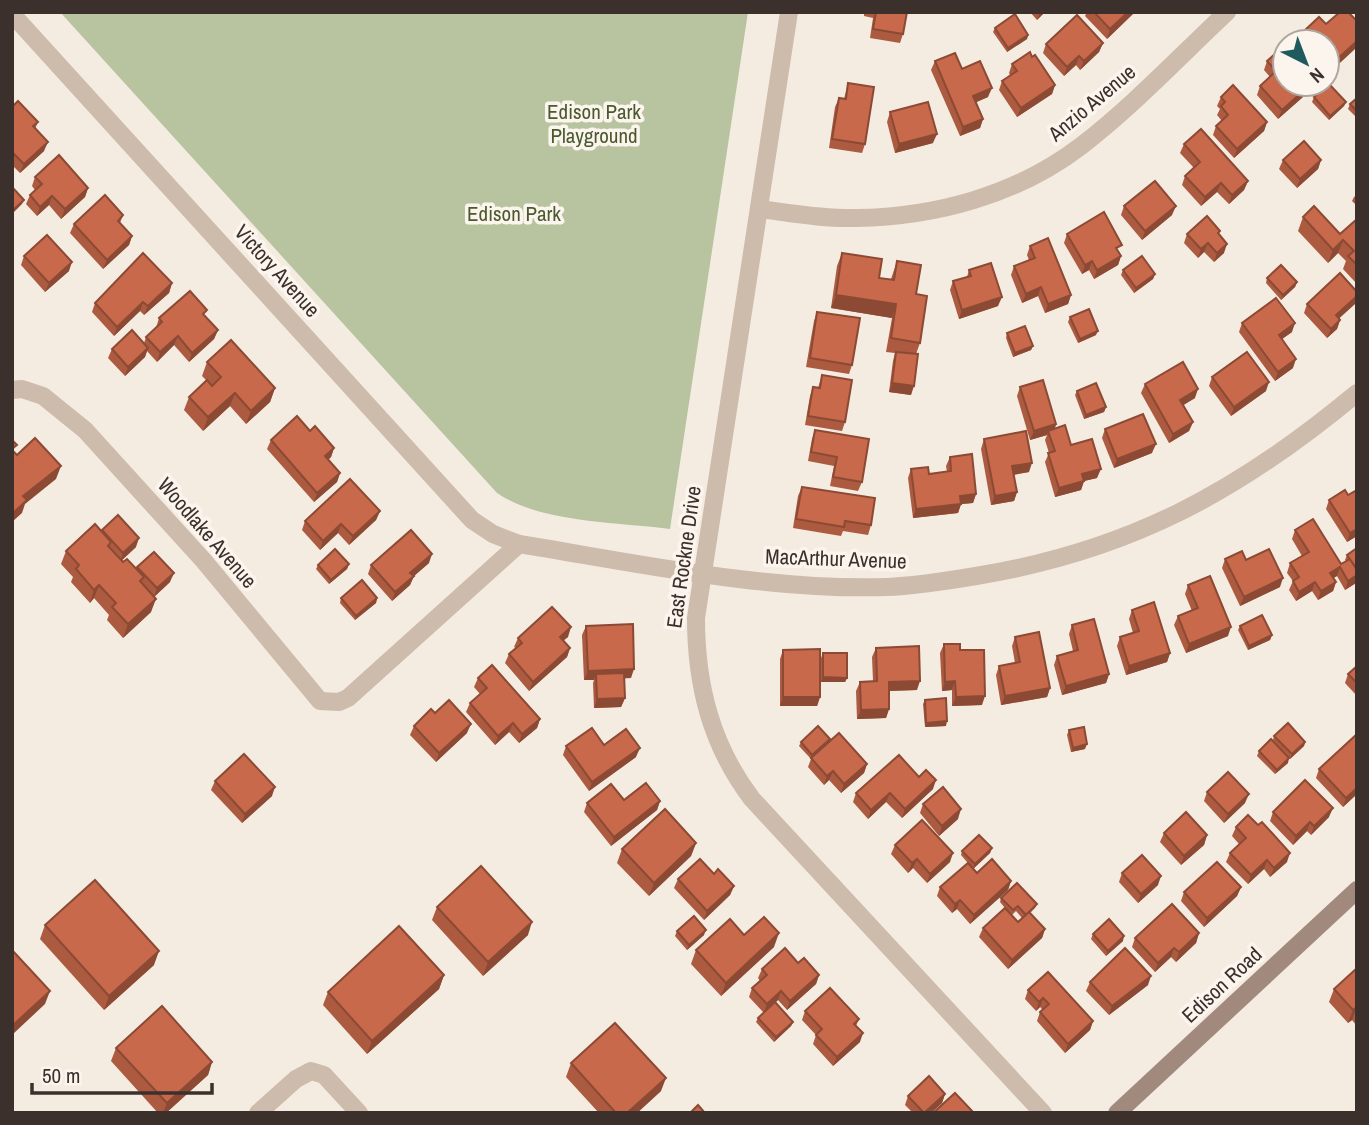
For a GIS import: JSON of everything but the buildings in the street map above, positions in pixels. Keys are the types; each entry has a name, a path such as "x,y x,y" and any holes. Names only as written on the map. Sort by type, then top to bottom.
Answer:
{"main road":[{"name":"Edison Road","path":"1117,1113 1357,890"}],"street":[{"name":"East Rockne Drive","path":"789,12 696,618 696,654 701,691 712,728 731,772 779,831 1043,1113"},
{"name":"Anzio Avenue","path":"760,209 853,218 908,215 948,208 986,196 1030,177 1079,148 1227,12"},
{"name":"Victory Avenue","path":"12,14 472,520 493,534 519,544"},
{"name":"Woodlake Avenue","path":"12,390 22,389 43,396 85,430 204,561 313,695 329,703 348,698 519,544"},
{"name":"MacArthur Avenue","path":"519,544 703,573 887,587 936,582 1050,561 1100,547 1170,519 1236,483 1306,436 1357,393"},
{"path":"258,1113 296,1079 311,1071 324,1075 359,1113"}],"green space":[{"name":"Edison Park","path":"60,12 748,12 670,529 557,516 515,503 497,493"}],"park label":[{"name":"Edison Park Playground","path":"594,124"}]}
